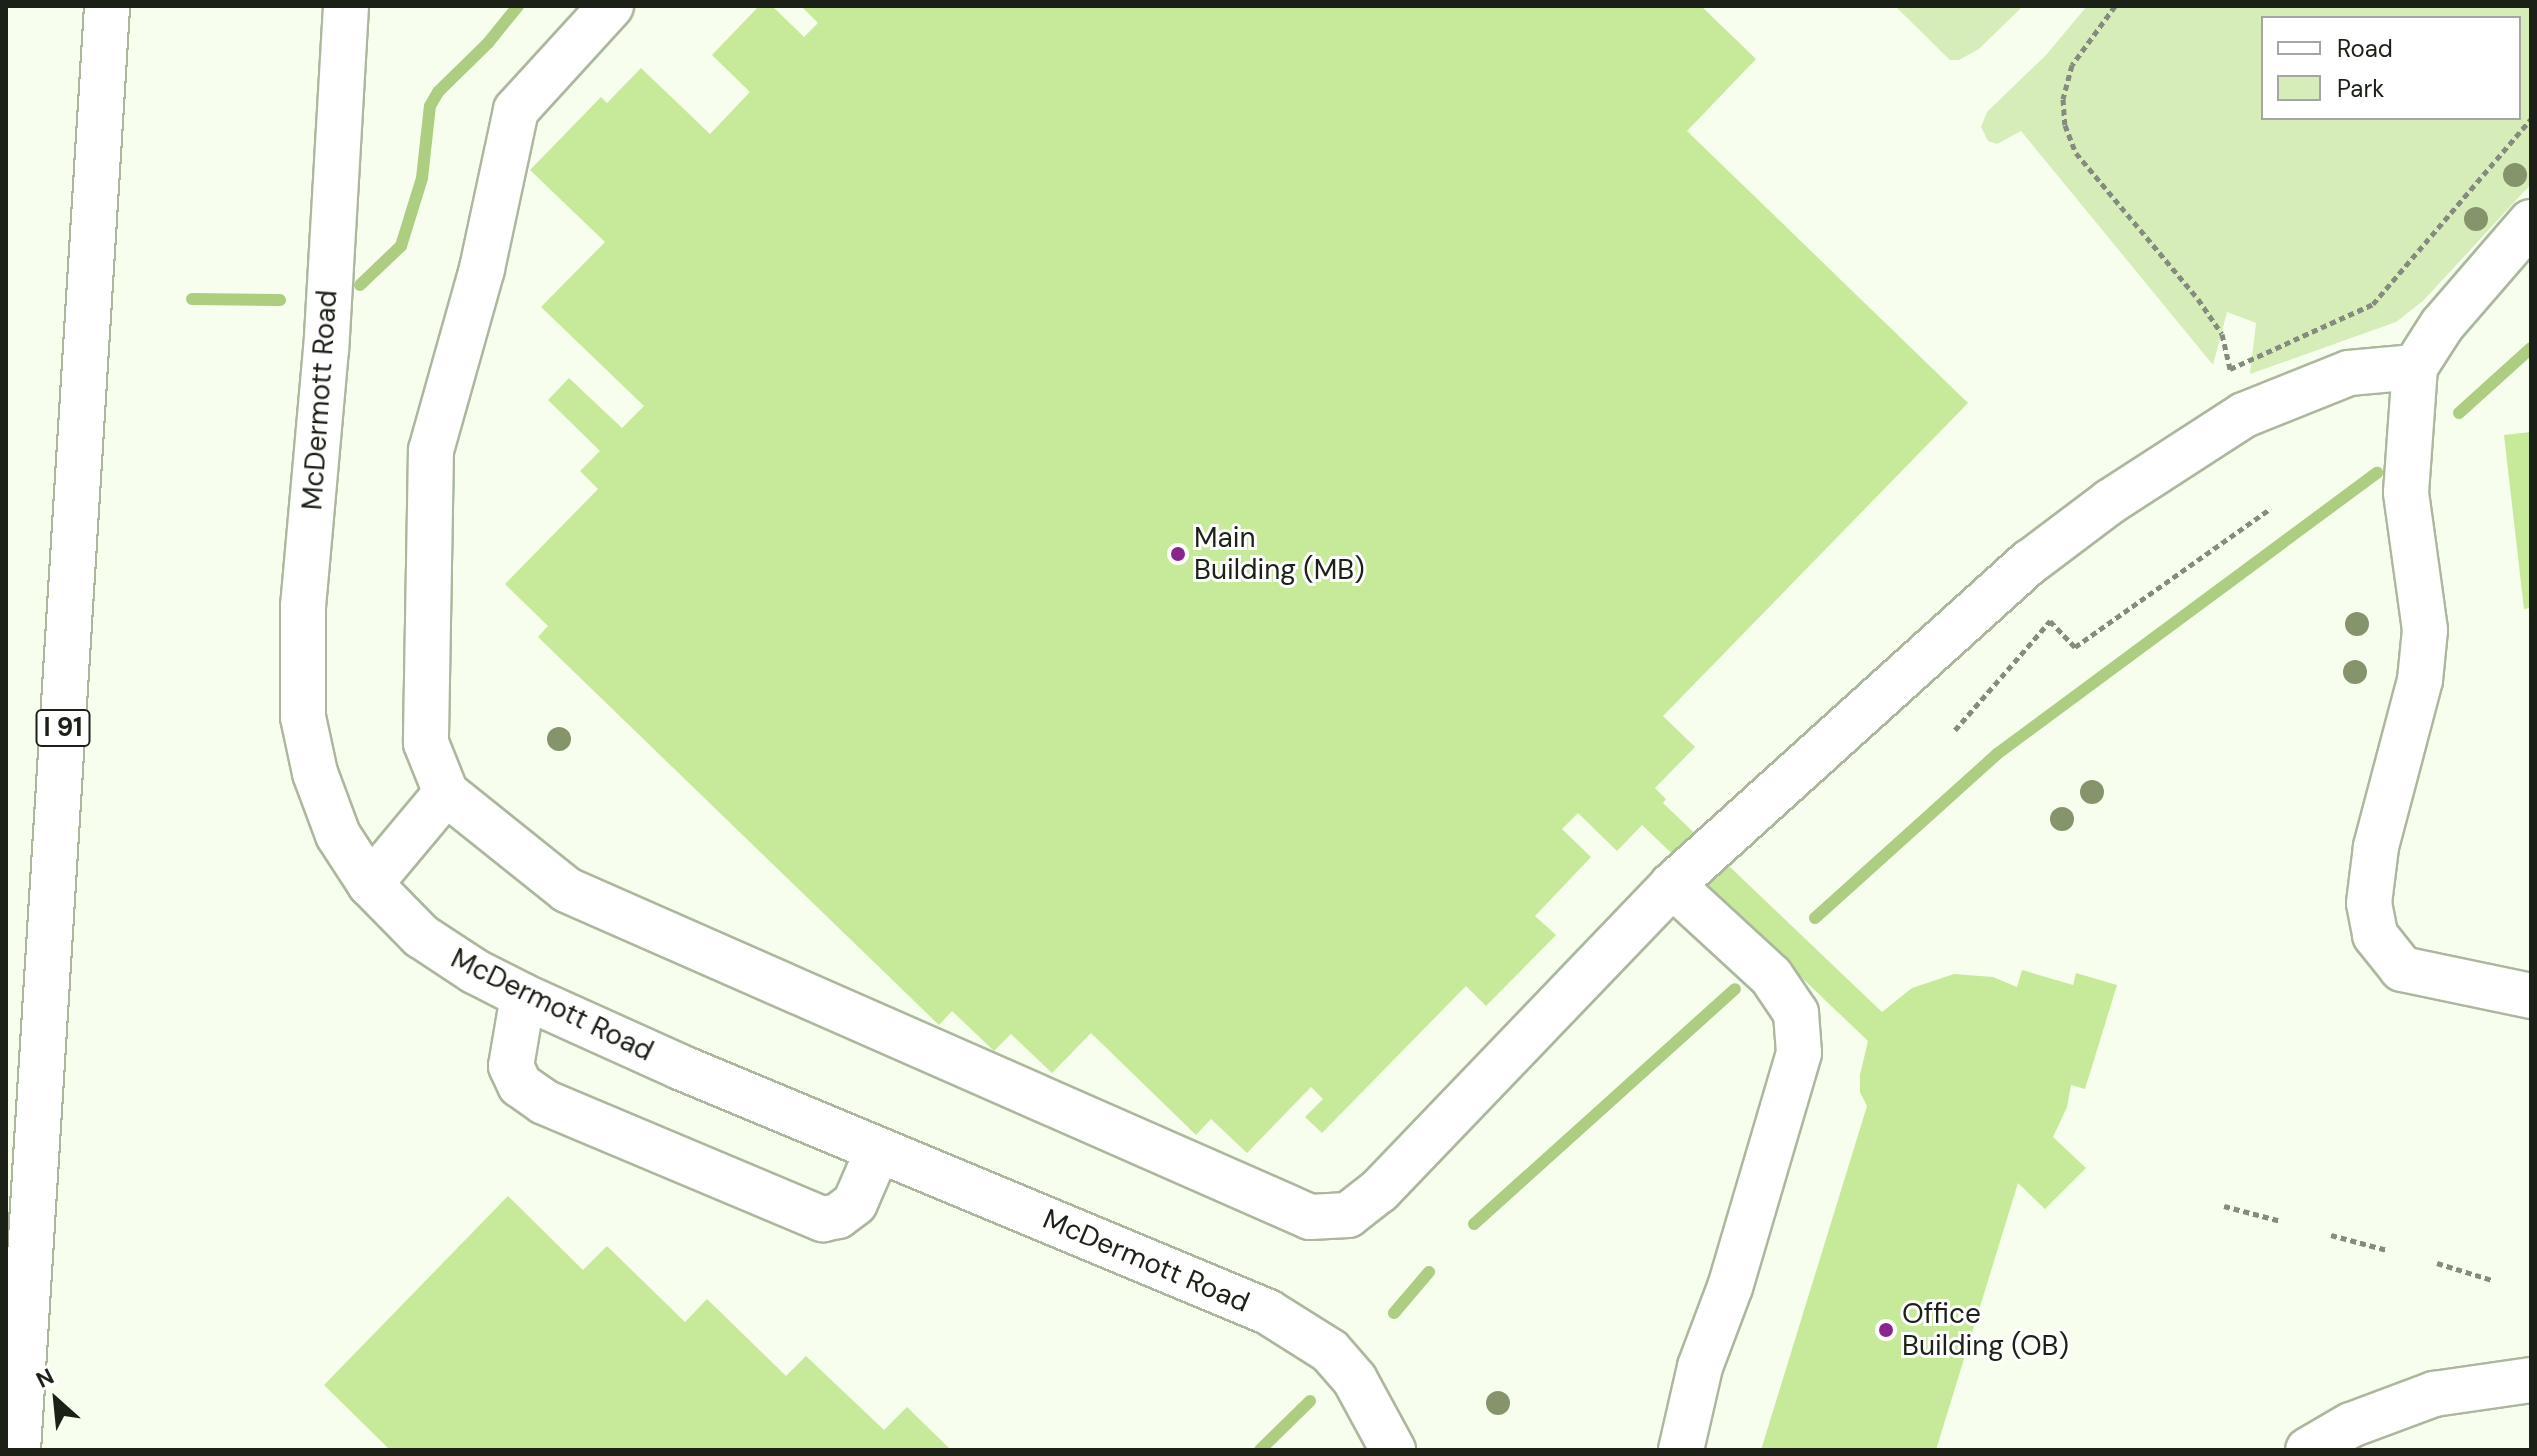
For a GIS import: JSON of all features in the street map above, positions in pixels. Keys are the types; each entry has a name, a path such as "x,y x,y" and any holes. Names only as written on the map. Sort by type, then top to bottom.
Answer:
{"main road":[{"name":"I 91","path":"18,1450 107,6"},
{"name":"McDermott Road","path":"346,6 326,349 303,606 303,717 315,773 338,835 370,884 421,936 474,971 523,996 680,1067 1281,1319 1330,1351 1355,1380 1393,1450"},
{"path":"611,6 516,110 482,269 431,450 426,743 446,793 567,890 1310,1217 1348,1215 1379,1191 1672,885 2022,568 2111,501 2244,415 2286,395 2349,373 2415,367"},
{"path":"2531,222 2442,325 2415,367 2406,493 2425,630 2420,680 2376,847 2369,903 2375,935 2402,969 2531,996"},
{"path":"370,884 446,793"},
{"path":"1672,885 1771,976 1796,1013 1799,1053 1730,1287 1700,1367 1681,1450"},
{"path":"523,996 511,1066 520,1085 544,1102 823,1219 838,1216 855,1203 878,1150"},
{"path":"2308,1450 2351,1425 2434,1394 2531,1380"}],"path":[{"path":"2115,6 2072,65 2063,99 2065,125 2076,153 2198,299 2222,334 2230,369 2373,304 2531,119"},
{"path":"1955,730 2050,621 2075,647 2271,508"},
{"path":"2224,1206 2281,1221"},
{"path":"2331,1235 2387,1250"},
{"path":"2437,1263 2492,1280"}],"green space":[{"path":"1895,6 2023,6 1979,49 1959,60 1950,60"},
{"path":"2087,6 2531,6 2531,184 2423,301 2396,322 2250,374 2256,323 2227,312 2213,365 2021,131 1997,144 1988,141 1981,127 1987,112 2046,55"}],"building":[{"name":"Main Building (MB)","path":"759,6 772,6 804,37 818,23 801,6 1701,6 1756,59 1687,131 1968,403 1663,716 1695,747 1655,788 1666,799 1663,803 1882,1012 1912,988 1954,974 1993,977 2017,987 2022,970 2073,985 2076,973 2117,985 2085,1089 2071,1085 2067,1107 2053,1137 2086,1168 2045,1209 2018,1183 1936,1450 1761,1450 1867,1106 1860,1092 1860,1075 1868,1041 1642,825 1617,851 1578,813 1562,829 1591,857 1535,916 1556,935 1486,1006 1466,986 1322,1133 1305,1117 1323,1099 1311,1087 1247,1153 1211,1119 1196,1135 1091,1033 1052,1073 1011,1034 994,1051 952,1011 939,1025 538,637 548,626 505,584 598,489 580,471 600,451 548,400 569,378 622,428 644,406 541,307 605,242 530,170 601,97 607,103 641,68 710,134 750,92 712,55"},
{"path":"2531,432 2531,608 2524,609 2504,435"},
{"path":"508,1196 583,1270 607,1246 685,1322 707,1299 786,1376 806,1356 884,1430 907,1407 951,1450 390,1450 324,1385"}],"waterway":[{"path":"360,285 401,246 422,178 430,106 438,92 488,43 518,6"},
{"path":"192,299 280,300"},
{"path":"2459,413 2531,348"},
{"path":"1815,918 1997,754 2377,473"},
{"path":"1474,1224 1735,989"},
{"path":"1394,1313 1429,1272"},
{"path":"1260,1450 1310,1401"}],"place":[{"name":"Main Building (MB)","path":"1178,554"},
{"name":"Office Building (OB)","path":"1886,1330"}]}
